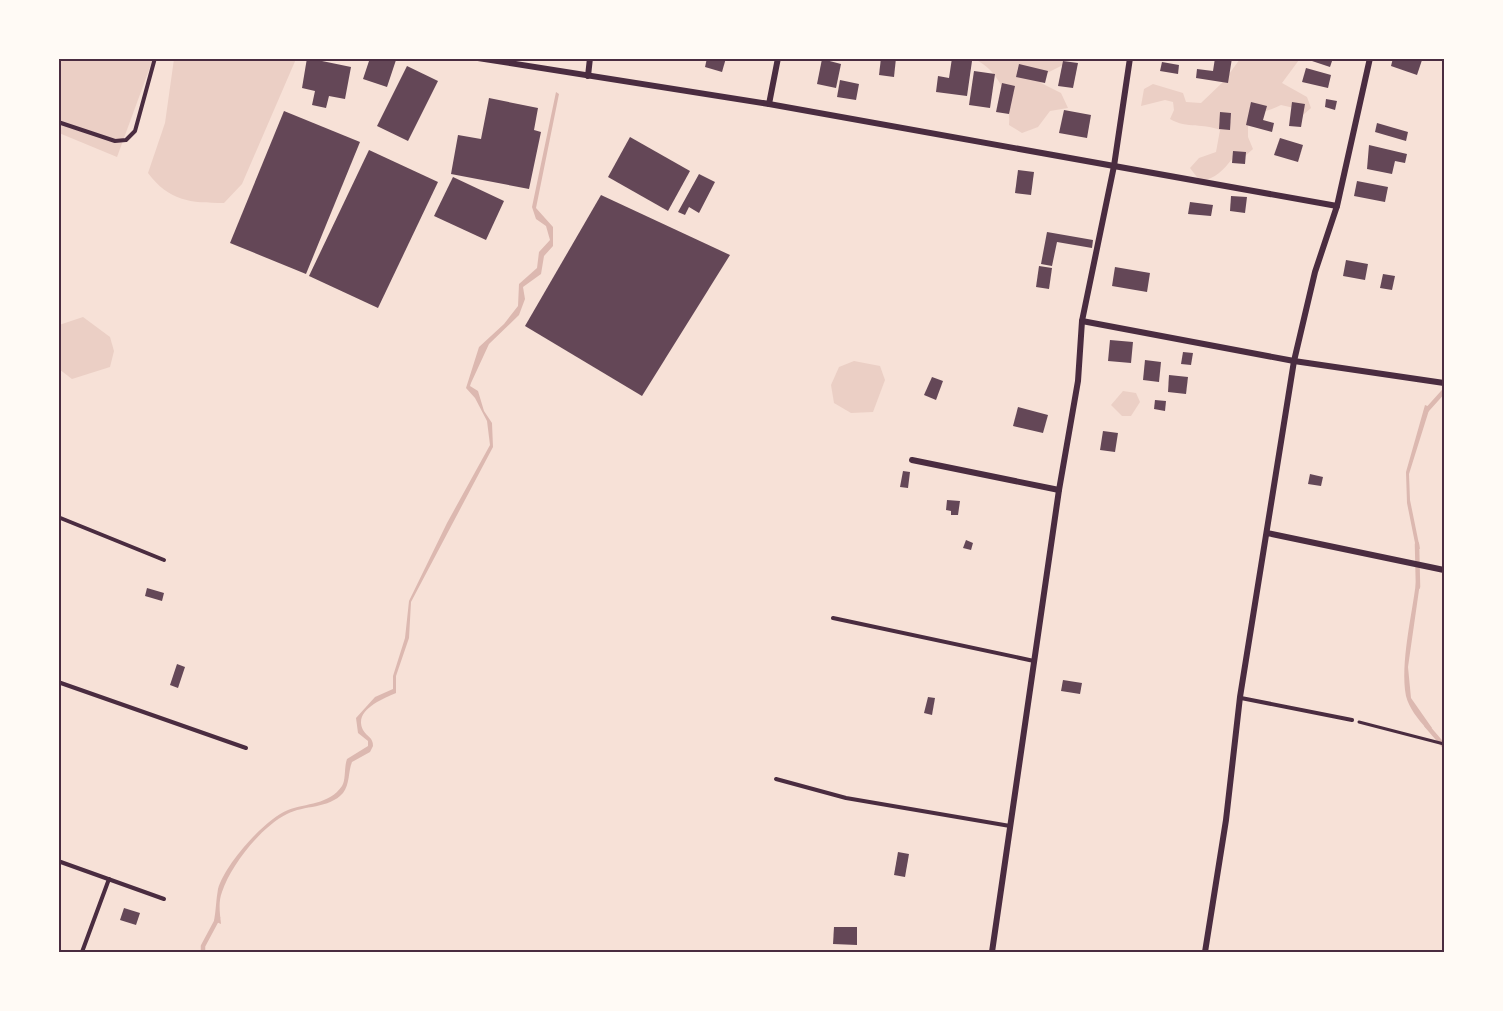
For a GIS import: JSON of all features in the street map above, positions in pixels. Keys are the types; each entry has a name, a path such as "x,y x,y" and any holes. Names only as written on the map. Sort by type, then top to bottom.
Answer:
{"street":[{"path":"478,58 769,104 1337,206"},
{"path":"588,76 590,58"},
{"path":"769,104 778,58"},
{"path":"992,952 1059,490 1078,381 1082,321 1114,166 1130,58"},
{"path":"1205,952 1226,820 1240,698 1294,361 1315,272 1337,206 1370,58"},
{"path":"1082,321 1294,361 1444,383"},
{"path":"912,460 1059,490"},
{"path":"1267,533 1444,570"}],"lane":[{"path":"58,122 115,141 126,140 135,131 154,58"},
{"path":"58,517 164,560"},
{"path":"833,618 1034,661"},
{"path":"58,682 246,748"},
{"path":"1240,698 1352,720"},
{"path":"776,779 846,798 1011,826"},
{"path":"58,861 164,899"},
{"path":"82,952 109,879"}],"path":[{"path":"1352,720 1444,744"}],"shaded area":[{"path":"58,59 153,59 117,157 59,133"},
{"path":"174,59 296,59 242,184 224,203 191,201 172,195 148,173 165,123"},
{"path":"974,59 1065,59 1063,65 1047,73 1041,83 1061,93 1068,108 1050,111 1038,127 1022,133 1009,125 1008,105 997,78 983,64"},
{"path":"1240,59 1304,59 1299,60 1282,83 1307,97 1311,108 1303,115 1294,108 1281,105 1248,119 1248,137 1253,149 1245,156 1233,158 1215,176 1200,181 1190,168 1199,158 1216,152 1220,130 1183,124 1170,119 1174,110 1173,102 1165,100 1141,106 1144,89 1153,84 1183,93 1186,102 1201,103 1224,81"},
{"path":"556,92 559,94 536,208 553,227 553,246 544,256 541,274 523,287 525,299 519,315 489,344 471,383 470,386 478,391 484,411 492,423 493,447 411,602 409,638 396,676 396,693 371,706 362,717 363,730 371,739 373,746 370,752 352,762 347,786 343,793 331,802 287,814 267,828 248,848 226,881 221,896 221,924 214,921 218,889 237,856 257,833 278,815 324,800 337,792 343,783 347,759 368,746 368,741 358,733 356,718 375,697 393,689 393,676 405,638 409,601 447,523 490,445 487,421 475,398 466,388 479,347 504,324 518,306 519,284 537,268 539,252 550,240 546,226 536,219 532,207"},
{"path":"83,317 110,337 114,351 110,367 72,379 59,369 59,325"},
{"path":"854,361 880,366 885,380 873,412 851,413 834,403 831,385 839,367"},
{"path":"1123,391 1136,393 1140,402 1131,416 1122,416 1111,405"},
{"path":"1425,405 1430,407 1409,474 1410,500 1420,549 1416,548 1407,503 1406,472"},
{"path":"1416,582 1420,583 1408,667 1411,698 1432,728 1426,728 1417,717 1406,696 1405,654"}],"building":[{"path":"307,58 323,58 322,61 351,67 345,99 329,96 326,108 312,105 315,91 302,88"},
{"path":"370,58 396,60 387,87 363,79"},
{"path":"707,58 726,58 722,72 705,67"},
{"path":"881,58 896,58 894,77 879,75"},
{"path":"952,58 972,61 967,96 936,92 938,76 949,78"},
{"path":"1215,58 1232,58 1228,83 1196,78 1197,69 1213,71"},
{"path":"1303,58 1333,58 1330,67"},
{"path":"1393,58 1422,60 1417,75 1391,66"},
{"path":"822,59 841,64 836,88 817,84"},
{"path":"1063,61 1078,63 1073,88 1058,86"},
{"path":"1162,62 1179,65 1178,74 1160,71"},
{"path":"1019,64 1048,71 1045,83 1016,77"},
{"path":"407,66 438,81 408,141 377,126"},
{"path":"1306,68 1331,75 1328,88 1302,82"},
{"path":"974,71 995,74 990,108 969,105"},
{"path":"840,80 859,84 856,100 837,97"},
{"path":"1002,83 1015,86 1009,114 996,112"},
{"path":"489,98 538,108 534,130 541,132 529,189 451,174 458,135 481,139"},
{"path":"1326,99 1337,101 1335,110 1325,107"},
{"path":"1251,102 1267,106 1263,120 1274,123 1272,132 1246,125"},
{"path":"1292,102 1305,104 1301,127 1289,126"},
{"path":"1064,110 1091,115 1087,138 1059,133"},
{"path":"284,111 360,142 306,274 230,243"},
{"path":"1220,112 1231,113 1230,130 1219,129"},
{"path":"1377,123 1408,132 1406,141 1375,132"},
{"path":"630,137 690,171 668,211 608,177"},
{"path":"1280,138 1303,145 1298,162 1274,155"},
{"path":"1369,145 1407,154 1405,163 1395,161 1392,174 1367,169"},
{"path":"369,150 438,182 378,308 309,276"},
{"path":"1233,151 1246,152 1245,164 1232,163"},
{"path":"1018,170 1034,172 1031,195 1015,193"},
{"path":"699,174 715,182 699,213 689,207 685,215 678,212"},
{"path":"453,177 504,201 486,240 434,216"},
{"path":"1357,181 1388,187 1385,202 1354,196"},
{"path":"601,195 730,255 642,396 525,326"},
{"path":"1231,196 1247,197 1245,213 1230,211"},
{"path":"1190,202 1213,205 1211,216 1188,214"},
{"path":"1047,232 1093,240 1092,248 1057,242 1052,266 1041,264"},
{"path":"1346,260 1368,264 1365,280 1343,276"},
{"path":"1039,266 1052,268 1049,289 1036,287"},
{"path":"1115,267 1150,273 1147,292 1112,286"},
{"path":"1383,274 1395,276 1392,290 1380,288"},
{"path":"1110,340 1133,342 1131,363 1108,361"},
{"path":"1183,352 1193,353 1191,365 1181,364"},
{"path":"1145,360 1161,362 1159,382 1143,380"},
{"path":"1169,375 1188,377 1186,394 1168,392"},
{"path":"932,377 943,381 936,400 924,395"},
{"path":"1155,400 1166,401 1165,411 1154,409"},
{"path":"1018,407 1048,415 1043,433 1013,426"},
{"path":"1103,431 1118,433 1115,452 1100,450"},
{"path":"903,471 910,472 908,488 900,487"},
{"path":"1310,474 1323,477 1321,486 1308,484"},
{"path":"947,500 960,501 958,515 951,515 951,511 946,510"},
{"path":"966,540 973,543 971,550 963,548"},
{"path":"147,588 164,593 162,601 145,596"},
{"path":"177,664 185,667 178,688 170,685"},
{"path":"1063,680 1082,683 1080,694 1061,691"},
{"path":"928,697 935,698 932,715 924,713"},
{"path":"898,852 909,854 905,877 894,875"},
{"path":"124,908 140,913 136,925 120,920"},
{"path":"834,927 857,927 857,945 833,944"}],"waterway":[{"path":"1426,411 1444,391"},
{"path":"1417,544 1418,587"},
{"path":"1426,725 1444,746"},
{"path":"203,952 203,946 218,918"}]}
